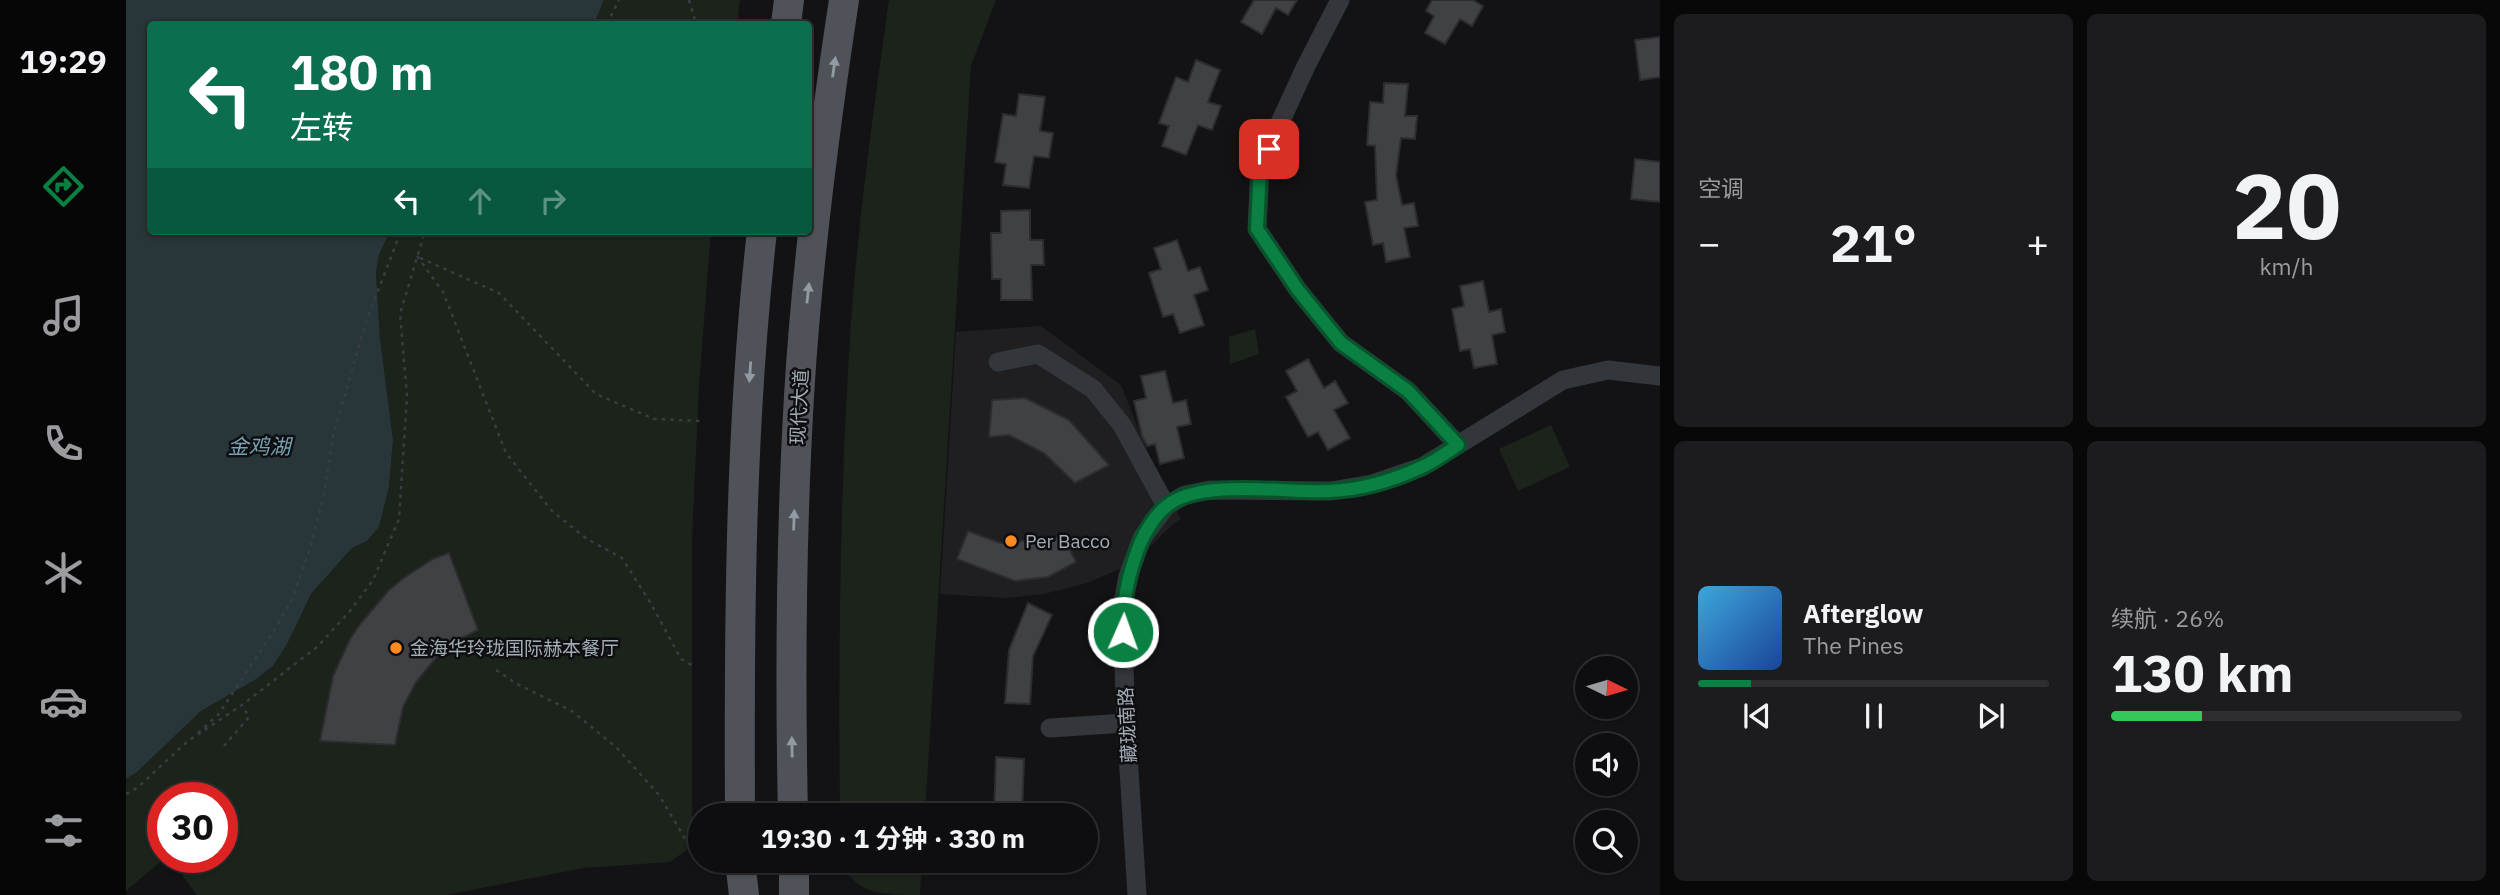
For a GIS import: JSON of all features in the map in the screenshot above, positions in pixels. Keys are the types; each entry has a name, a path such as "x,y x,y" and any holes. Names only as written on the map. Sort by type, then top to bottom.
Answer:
{"main road":[{"path":"786,21 789,0"},
{"name":"现代大道","path":"793,803 793,564 799,396 827,110 844,0"},
{"path":"740,803 739,621 742,496 762,235"},
{"path":"741,873 744,895"},
{"path":"794,873 794,895"}],"street":[{"path":"1340,0 1260,166 1257,229 1298,290 1341,343 1408,391 1458,445"},
{"path":"998,362 1038,354 1093,389 1122,425 1166,506 1185,495 1210,490 1331,491 1372,484 1422,467 1563,380 1608,370 1660,376"},
{"name":"藏珑南路","path":"1137,895 1122,609 1128,576 1142,538 1166,506"},
{"path":"1050,728 1126,723"}],"path":[{"path":"608,21 619,0"},
{"path":"689,0 695,21"},
{"path":"126,794 137,788 218,715 292,600 311,545 324,495 333,435 349,377 399,235"},
{"path":"188,741 242,705 317,647 350,611 373,580 399,519 407,396 400,314 424,235"},
{"path":"417,256 499,293 596,394 654,419 702,421"},
{"path":"417,256 443,292 506,453 552,511 587,539 622,558 681,659 695,667"},
{"path":"496,670 517,684 572,711 617,748 659,795 688,844"},
{"path":"224,746 249,717 242,705"}],"shaded area":[{"path":"604,0 740,0 737,21 595,21"},
{"path":"889,0 996,0 971,66 926,803 840,803 839,692 844,445 854,282"},
{"path":"388,235 711,235 699,385 692,538 692,803 688,803 688,849 670,862 584,868 446,895 197,895 180,873 238,873 238,782 147,782 147,873 126,891 126,779 137,772 201,711 258,678 273,666 311,594 352,548 367,541 379,527 389,487 393,440 380,338 376,273 379,255"},
{"path":"1041,326 1121,385 1156,473 1181,519 1132,564 1087,583 1044,594 1008,598 940,594 956,332"},
{"path":"1255,329 1259,354 1230,364 1229,337"},
{"path":"1551,425 1570,467 1518,491 1499,449"},
{"path":"848,873 921,873 920,895 872,891 854,881"}],"water":[{"name":"金鸡湖","path":"126,0 604,0 595,21 147,21 147,235 388,235 379,255 376,273 380,338 393,440 389,487 379,527 367,541 352,548 311,594 273,666 258,678 201,711 137,772 126,779"}],"building":[{"path":"1254,0 1297,0 1288,15 1276,8 1262,34 1241,22"},
{"path":"1432,0 1473,0 1483,6 1472,26 1460,19 1445,44 1425,33 1434,16 1426,11"},
{"path":"1660,37 1660,77 1640,80 1635,40"},
{"path":"1196,60 1220,70 1208,102 1221,106 1212,130 1198,125 1186,155 1162,146 1169,126 1159,123 1176,77 1188,82"},
{"path":"1384,83 1408,84 1405,116 1417,116 1415,139 1401,138 1396,175 1402,205 1414,203 1418,226 1404,228 1410,257 1386,262 1383,243 1373,245 1365,202 1377,200 1375,146 1367,145 1370,102 1383,103"},
{"path":"1019,94 1045,97 1040,131 1053,133 1049,158 1034,156 1029,188 1003,185 1006,164 995,162 1003,114 1016,116"},
{"path":"1635,159 1660,162 1660,202 1631,199"},
{"path":"1030,210 1030,240 1043,240 1044,265 1031,265 1032,300 1001,300 1001,279 992,279 991,233 1001,233 1001,211"},
{"path":"1177,240 1188,271 1200,267 1208,290 1194,295 1204,325 1180,333 1173,314 1163,317 1149,273 1161,269 1154,248"},
{"path":"1483,281 1489,312 1501,309 1505,332 1492,335 1497,364 1474,368 1470,349 1460,351 1452,309 1464,306 1460,286"},
{"path":"1308,359 1324,388 1335,381 1348,403 1334,410 1350,438 1328,450 1318,432 1308,437 1286,397 1297,391 1286,371"},
{"path":"1165,371 1173,403 1186,400 1191,424 1177,427 1184,458 1160,464 1155,444 1147,446 1142,436 1134,401 1146,398 1141,376"},
{"path":"1025,398 1069,420 1109,465 1075,483 1044,453 1009,435 989,437 992,400"},
{"path":"968,531 1000,543 1063,537 1076,562 1048,577 1015,581 957,559"},
{"name":"金海华玲珑国际赫本餐厅","path":"449,553 478,630 453,642 416,682 403,707 395,745 320,741 333,676 350,639 389,590 433,559"},
{"path":"1028,603 1052,615 1033,656 1030,704 1005,703 1009,650"},
{"path":"996,757 1024,759 1022,803 994,803"}],"place":[{"name":"Per Bacco","path":"1011,541"},
{"name":"金海华玲珑国际赫本餐厅","path":"396,648"}],"route":[{"path":"1123,632 1122,609 1128,576 1142,538 1166,506 1185,495 1210,490 1331,491 1372,484 1422,467 1458,445 1408,391 1341,343 1298,290 1257,229 1260,166 1269,149"}]}
